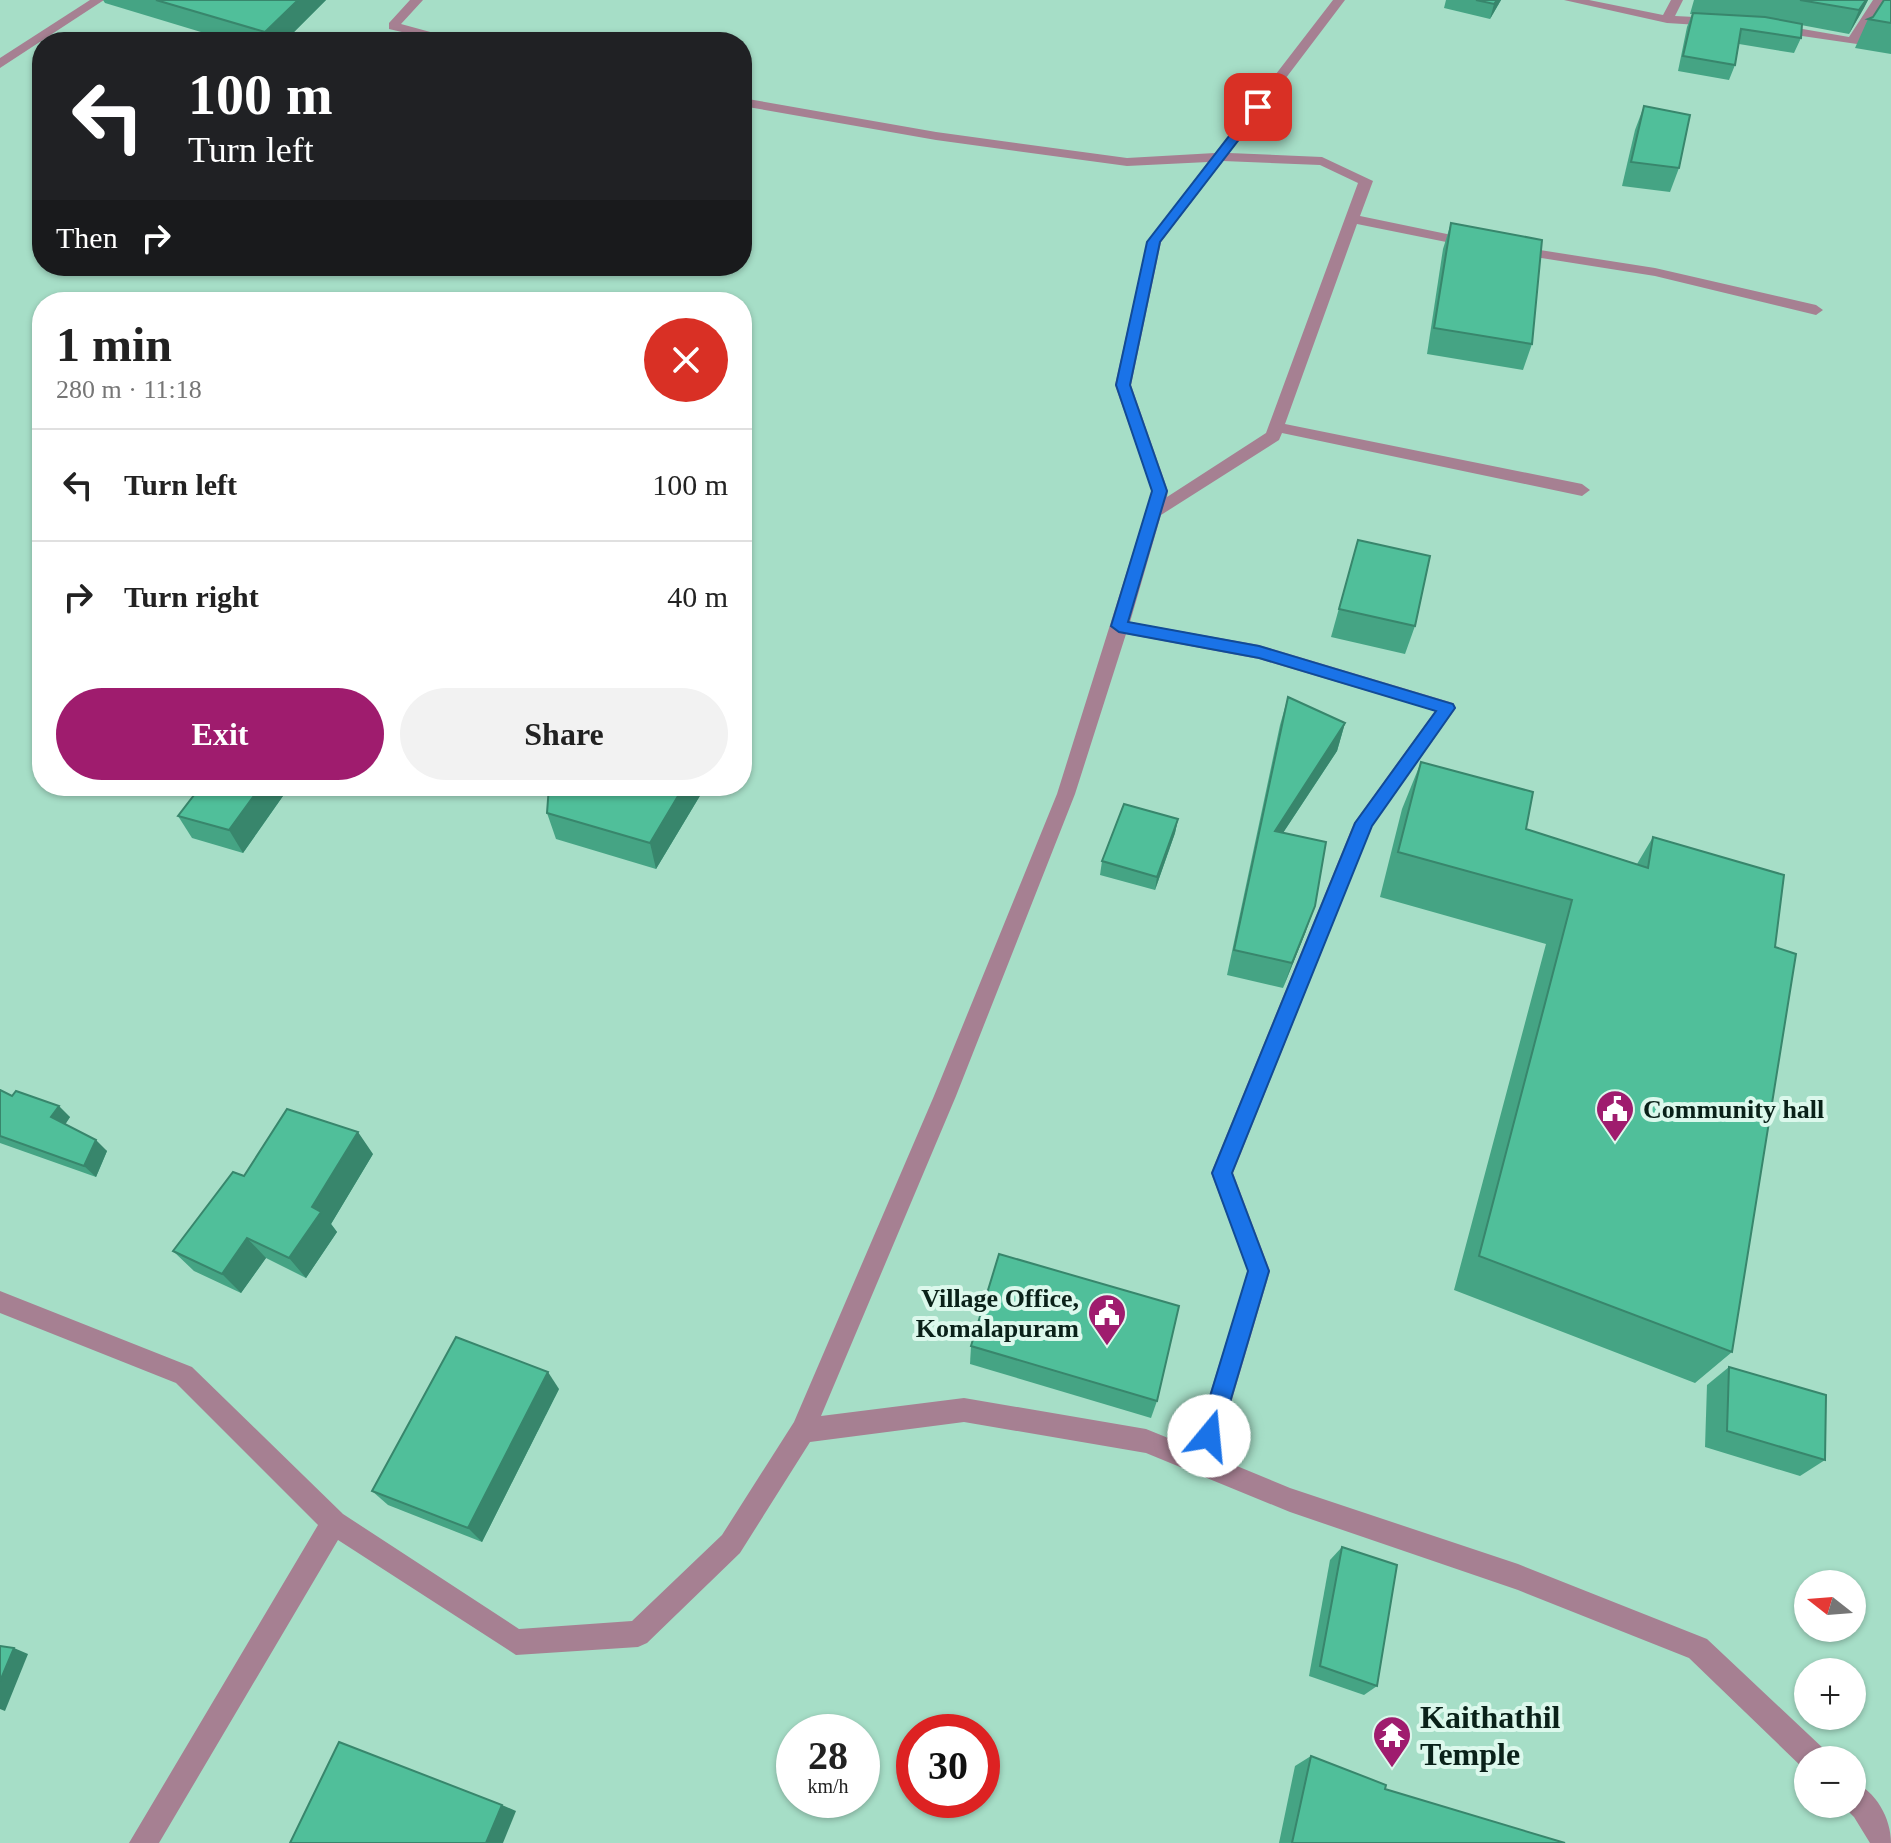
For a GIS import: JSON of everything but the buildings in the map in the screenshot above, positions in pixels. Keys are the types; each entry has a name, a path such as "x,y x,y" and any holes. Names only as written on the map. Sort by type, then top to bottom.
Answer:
{"street":[{"path":"49,32 98,0"},
{"path":"417,0 393,26 418,32"},
{"path":"0,1302 184,1375 334,1523 516,1642 638,1634 731,1544 803,1431 945,1096 1066,794 1160,491 1123,385 1154,242 1339,0"},
{"path":"1570,0 1667,19 1728,23"},
{"path":"1667,19 1677,0"},
{"path":"1759,25 1853,41 1878,0 1891,3"},
{"path":"0,64 32,43"},
{"path":"752,104 936,136 1127,162 1220,157 1322,161 1366,181 1273,436 1153,513"},
{"path":"1353,219 1461,242 1655,272 1816,310"},
{"path":"1276,427 1582,490"},
{"path":"1119,626 1259,652 1447,708 1364,823 1222,1173 1259,1271 1201,1463"},
{"path":"803,1431 964,1410 1146,1441 1290,1500 1518,1577 1698,1648 1800,1746"},
{"path":"143,1843 334,1523"},
{"path":"1866,1810 1886,1843"}],"place":[{"name":"Community hall","path":"1615,1143"},
{"name":"Village Office, Komalapuram","path":"1107,1347"},
{"name":"Kaithathil Temple","path":"1392,1769"}],"route":[{"path":"1209,1436 1259,1271 1222,1173 1364,823 1447,708 1259,652 1119,626 1160,491 1123,385 1154,242 1258,107"}]}
